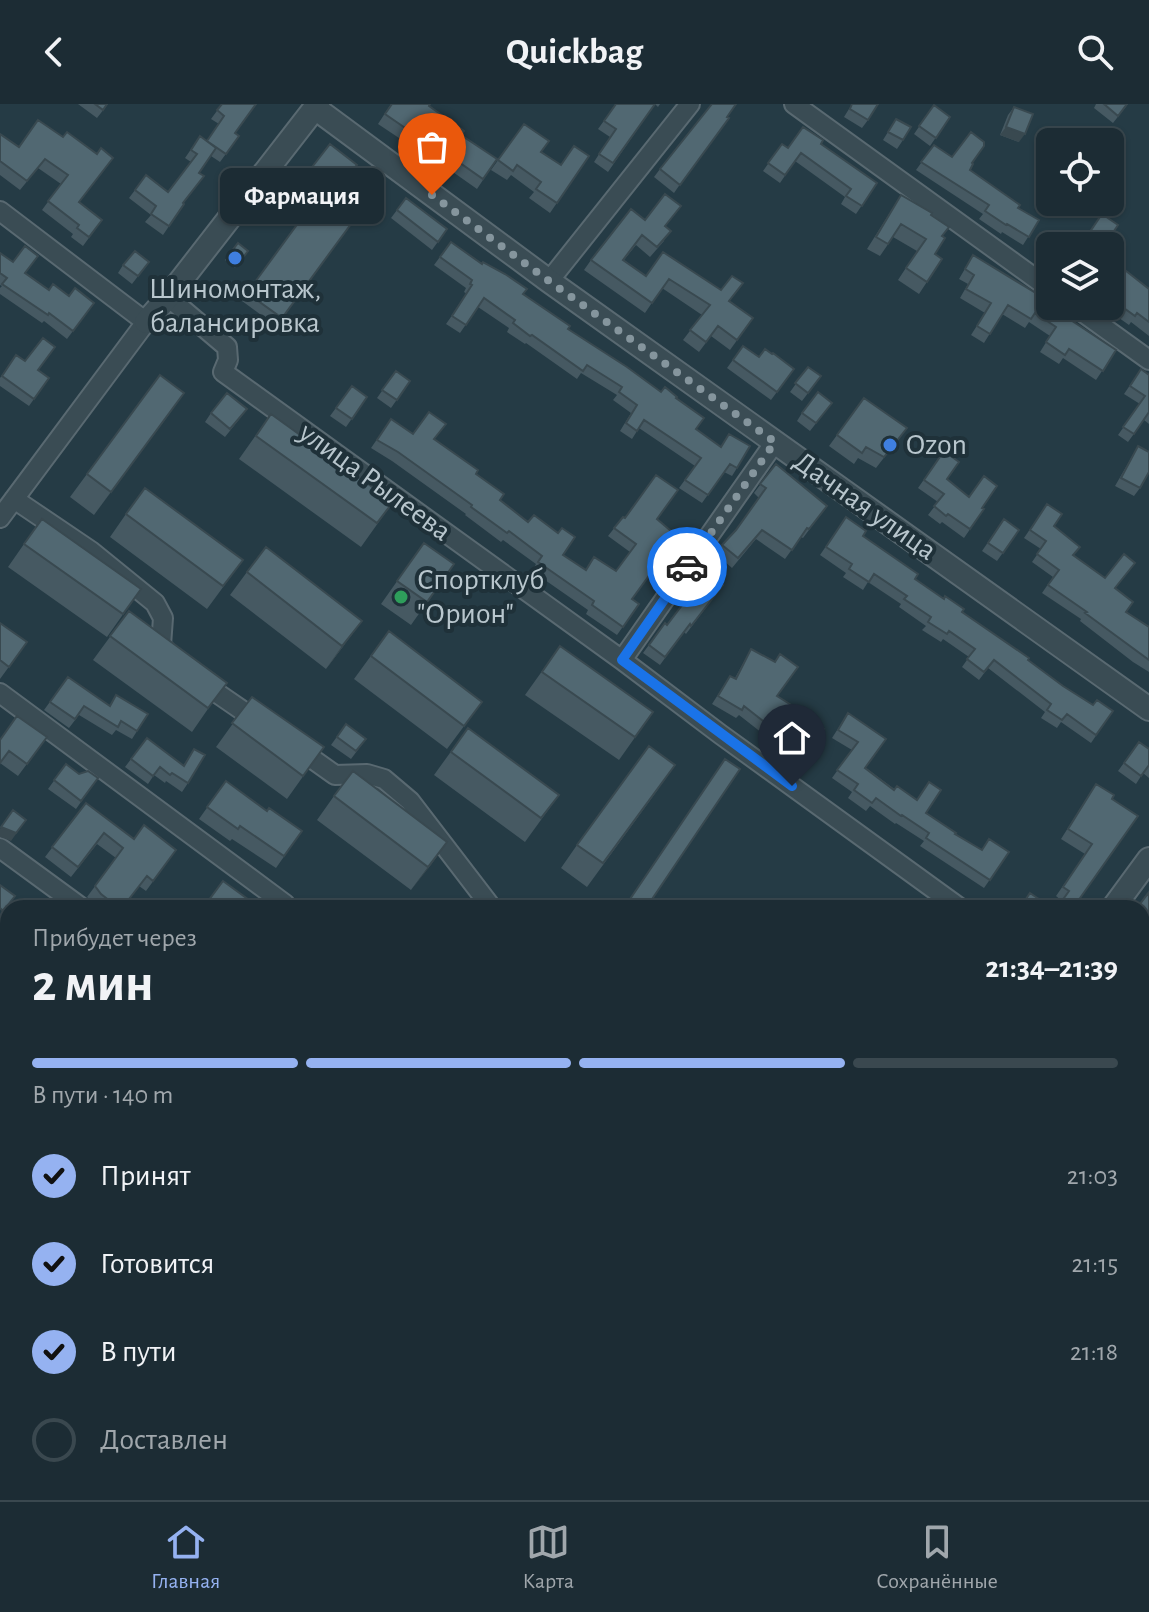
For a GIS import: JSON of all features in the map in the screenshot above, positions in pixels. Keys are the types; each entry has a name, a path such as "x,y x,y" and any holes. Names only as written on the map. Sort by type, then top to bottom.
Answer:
{"street":[{"path":"549,281 690,104"},
{"path":"794,104 1036,279"},
{"path":"0,518 146,322 314,105"},
{"name":"Дачная улица","path":"314,105 549,281 1149,709"},
{"path":"0,211 146,322"},
{"name":"улица Рылеева","path":"168,297 227,347 228,360 223,372 949,900"},
{"path":"1093,320 1149,360"},
{"path":"622,660 775,442"},
{"path":"14,499 91,551 155,603 163,618 161,645 179,666 335,775 367,774 384,779 410,801 486,900"},
{"path":"0,693 280,900"},
{"path":"0,848 71,900"},
{"path":"1119,900 1149,859"}],"building":[{"path":"222,104 256,104 235,133 239,136 226,154 207,141 224,116 217,110"},
{"path":"392,104 430,104 464,131 461,135 497,159 483,179 385,114"},
{"path":"616,104 655,104 613,163 599,154 616,129 604,121"},
{"path":"712,104 736,104 680,185 660,169"},
{"path":"852,104 878,104 868,120 850,109"},
{"path":"1104,104 1127,104 1118,116"},
{"path":"934,105 950,117 936,138 919,126"},
{"path":"1014,107 1033,114 1025,134 1006,127"},
{"path":"896,119 911,127 903,140 888,132"},
{"path":"38,120 63,137 67,132 97,154 101,148 113,158 79,202 102,220 89,237 77,228 79,225 48,201 68,175 45,159 27,181 0,161 0,134 19,147"},
{"path":"524,124 549,141 541,152 561,165 574,146 589,156 557,203 536,189 541,182 517,165 513,171 498,160"},
{"path":"803,127 823,140 821,144 877,183 862,206 846,196 851,189 801,153 785,175 768,163 782,144 788,148"},
{"path":"971,132 984,142 984,146 970,170 1020,205 1018,208 1039,220 1029,237 985,211 989,205 921,162 934,145 952,157"},
{"path":"200,136 216,148 199,173 204,176 169,226 151,214 156,206 135,190 146,175 168,192 197,154 191,150"},
{"path":"330,144 357,165 351,172 376,190 282,318 247,293 326,185 309,171"},
{"path":"665,194 681,206 665,226 671,231 657,247 642,235 623,260 646,276 663,252 721,290 732,276 743,283 729,301 753,318 737,340 718,326 706,342 690,330 710,305 669,279 652,303 591,260 631,209 645,220"},
{"path":"901,195 949,227 935,254 942,259 927,282 906,268 926,239 901,224 888,244 876,237"},
{"path":"406,198 447,229 438,242 397,210"},
{"path":"1101,216 1118,225 1113,232 1090,232"},
{"path":"451,242 482,264 505,274 527,289 523,294 570,326 568,329 661,392 665,387 704,418 696,429 721,447 729,434 750,446 737,468 730,464 708,495 685,480 701,458 644,420 637,431 626,423 637,405 619,392 622,387 587,365 583,371 530,336 513,323 515,320 484,298 466,325 452,316 472,285 472,280 440,257"},
{"name":"Шиномонтаж, балансировка","path":"238,243 248,251 238,264 228,256"},
{"path":"25,246 38,256 25,273 49,290 53,284 69,296 75,288 94,303 73,331 2,284 7,278 0,273 0,253 13,262"},
{"path":"135,251 149,262 138,276 123,265"},
{"path":"973,255 1036,293 1036,314 1031,319 1008,305 990,334 977,326 991,303 966,289 974,275 965,269"},
{"path":"1124,269 1149,289 1149,322 1137,313 1135,316 1124,308"},
{"path":"1046,320 1071,320 1116,350 1103,371 1069,349 1065,355 1046,342 1056,327"},
{"path":"43,338 55,347 38,370 49,378 34,399 2,376 16,355 25,361"},
{"path":"743,346 759,357 765,349 794,369 777,392 733,360"},
{"path":"808,367 821,376 808,393 795,383"},
{"path":"1141,369 1149,375 1149,412 1134,434 1123,427 1145,396 1130,386"},
{"path":"396,371 410,381 397,400 382,390"},
{"path":"160,375 184,393 111,492 87,474"},
{"path":"352,386 367,397 352,419 336,408"},
{"path":"818,392 832,403 816,423 802,413"},
{"path":"227,393 247,409 230,429 211,413"},
{"path":"864,398 907,428 884,457 866,447 862,453 837,435"},
{"path":"429,412 446,424 434,439 478,470 476,474 504,494 500,500 528,522 534,515 558,533 562,528 575,537 563,555 586,570 594,557 616,571 636,544 614,528 625,518 656,475 678,490 657,519 678,537 632,599 639,604 623,627 592,605 594,601 538,562 542,556 377,440 391,419 413,434"},
{"path":"271,414 393,502 377,523 256,436"},
{"path":"1138,446 1149,452 1149,472 1140,488 1121,478"},
{"path":"944,451 959,462 947,479 969,497 984,476 997,486 970,529 934,506 944,494 924,480"},
{"path":"776,464 827,506 792,550 762,530 738,558 722,545 766,488 760,484"},
{"path":"145,488 243,560 223,586 126,514"},
{"path":"1047,504 1062,514 1054,526 1080,547 1073,555 1105,578 1124,554 1135,563 1115,588 1133,602 1126,612 1149,627 1149,660 1048,585 1059,570 1037,554 1046,541 1030,530"},
{"path":"846,517 866,531 863,536 918,574 915,579 964,609 962,612 1029,658 1063,686 1093,705 1097,700 1113,711 1096,735 1067,714 1062,720 1047,710 1051,704 994,660 984,672 967,659 975,649 949,631 947,634 928,622 931,617 904,599 907,596 874,574 869,582 849,569 852,564 826,547"},
{"path":"42,519 141,589 123,614 24,544"},
{"path":"1004,519 1019,530 1003,553 988,543"},
{"path":"424,543 454,564 427,602 397,581"},
{"path":"266,547 362,621 342,646 247,572"},
{"path":"705,575 708,578 710,575 723,585 665,657 649,645"},
{"path":"129,611 227,683 208,708 110,636"},
{"path":"0,623 27,642 9,667 0,660"},
{"path":"389,631 482,702 464,726 371,656"},
{"path":"560,646 653,712 635,737 542,672"},
{"path":"751,649 775,662 780,654 798,667 777,696 824,729 810,751 744,706 742,710 718,696 730,676 736,679"},
{"path":"68,677 110,706 116,695 148,714 137,731 121,721 118,727 84,706 75,719 50,702"},
{"path":"252,697 324,747 303,776 232,723"},
{"path":"848,713 886,739 865,768 894,790 897,786 917,800 929,782 941,790 926,813 982,850 989,839 1009,852 990,880 926,838 929,833 902,815 876,798 872,803 854,790 858,784 837,770 858,742 838,730"},
{"path":"17,716 47,737 27,764 9,751 0,763 0,740"},
{"path":"346,724 366,739 356,751 337,737"},
{"path":"468,728 559,795 541,818 451,752"},
{"path":"147,738 184,766 194,749 205,755 188,783 160,767 153,776 131,759"},
{"path":"1139,742 1149,749 1149,765 1141,776 1124,763"},
{"path":"649,746 675,765 603,863 577,845"},
{"path":"725,759 740,769 651,900 629,900"},
{"path":"66,764 79,774 88,771 98,778 81,801 54,780"},
{"path":"353,771 447,842 428,867 334,796"},
{"path":"226,781 267,811 269,808 302,831 284,856 207,807"},
{"path":"1096,784 1138,816 1079,900 1063,900 1069,891 1063,887 1092,844 1068,829"},
{"path":"86,803 134,839 144,825 176,850 153,881 147,876 128,900 109,900 95,886 123,848 104,833 78,867 52,847"},
{"path":"13,810 26,820 16,833 1,827"},
{"path":"223,881 249,900 209,900"},
{"path":"0,885 15,896 12,900 0,900"},
{"path":"1030,893 1040,900 1025,900"}],"way so far":[{"path":"432,195 775,442 687,567"}],"place":[{"name":"Фармация","path":"432,195"},
{"name":"Шиномонтаж, балансировка","path":"235,258"},
{"name":"Ozon","path":"890,445"},
{"name":"Спортклуб \"Орион\"","path":"401,597"}],"route":[{"path":"687,567 622,660 792,786"}]}
